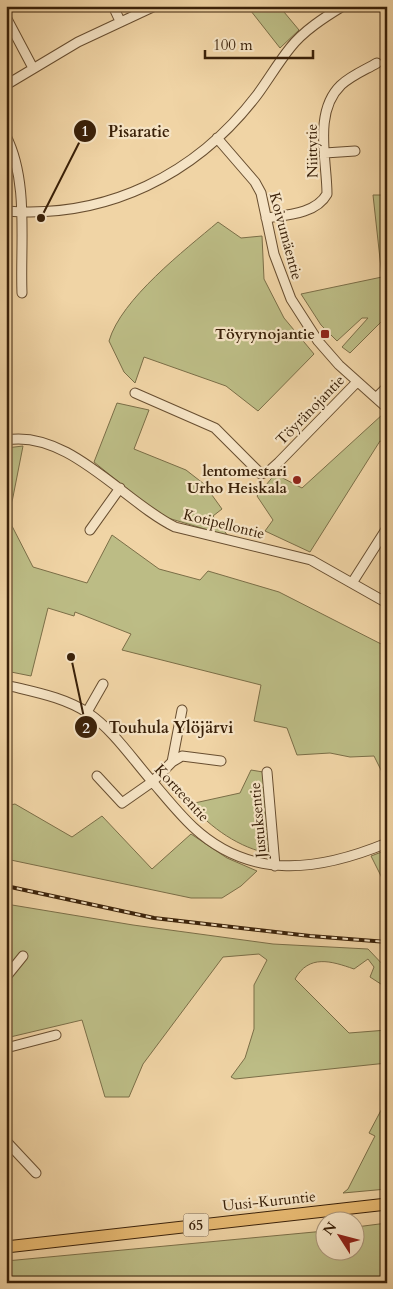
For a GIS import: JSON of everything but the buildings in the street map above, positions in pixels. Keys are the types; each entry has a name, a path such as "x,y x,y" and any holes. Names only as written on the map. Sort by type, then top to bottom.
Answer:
{"main road":[{"name":"Uusi-Kuruntie","path":"6,1247 387,1204"}],"street":[{"path":"113,6 120,21"},
{"path":"6,84 78,42 155,6"},
{"path":"6,211 52,213 104,203 177,170 217,138 257,95 291,46 320,21 344,6"},
{"path":"6,16 33,68"},
{"name":"Niittytie","path":"266,218 307,210 323,201 327,194 324,126 332,98 339,86 378,63"},
{"path":"6,136 14,151 21,213 22,293"},
{"name":"Koivumäentie","path":"217,138 255,182 262,198 274,254 290,299 318,341 357,382 387,408"},
{"path":"325,152 355,151"},
{"name":"Töyränojantie","path":"135,393 215,428 261,474 269,472 357,382"},
{"path":"376,398 387,387"},
{"name":"Kotipellontie","path":"6,440 14,438 32,441 62,450 120,488 139,505 175,527 287,552 311,560 387,603"},
{"path":"90,530 120,488"},
{"path":"352,583 387,528"},
{"path":"87,712 103,684"},
{"name":"Kortteentie","path":"6,685 56,697 87,712 118,741 194,828 216,844 244,858 265,866 308,866 351,857 387,843"},
{"path":"172,762 182,710"},
{"path":"97,776 122,803 152,782 172,762 182,756 221,762"},
{"name":"Justuksentie","path":"267,772 275,866"},
{"path":"6,977 23,956"},
{"path":"6,1048 56,1035"},
{"path":"6,1141 36,1172"}],"green space":[{"path":"247,6 279,6 299,30 280,48"},
{"path":"373,195 387,195 387,316 350,353 342,347 368,318 362,318 337,341 321,325 301,294 382,277"},
{"path":"218,222 241,238 262,236 264,279 284,318 314,354 258,411 226,386 144,357 135,383 124,372 109,341 126,309 140,292 172,261"},
{"path":"117,403 149,410 134,449 186,470 204,484 222,509 213,516 228,536 168,518 148,506 94,462"},
{"path":"383,414 387,422 387,444 380,441 310,552 265,531 273,520 257,496 275,474 302,488"},
{"path":"23,446 12,502 12,526 33,567 87,583 112,535 159,569 200,580 208,571 279,592 387,647 387,739 385,742 387,742 387,788 383,781 385,778 374,756 350,757 330,753 297,755 287,728 254,721 261,685 122,650 131,634 75,612 74,616 48,608 31,676 6,671 6,448"},
{"path":"251,770 263,772 271,854 248,847 226,836 190,804 240,793"},
{"path":"15,804 72,837 102,816 152,869 191,834 227,858 257,871 241,886 222,898 191,898 6,859 6,806"},
{"path":"387,850 387,888 371,856"},
{"path":"6,904 133,925 273,944 368,949 387,969 387,988 370,977 374,967 368,959 354,969 329,962 314,963 301,971 295,979 349,1033 387,1030 387,1063 235,1079 231,1077 245,1058 254,1029 254,985 267,960 259,954 223,957 143,1064 129,1097 105,1097 82,1020 6,1038"},
{"path":"387,1099 387,1189 343,1193 348,1189 375,1136 369,1133"},
{"path":"387,1223 387,1283 6,1283 6,1261 316,1232 316,1262 366,1262 366,1226"}],"railway":[{"path":"6,886 154,918 310,936 387,942"}],"place":[{"name":"Pisaratie","path":"41,218"},
{"name":"Töyrynojantie","path":"325,334"},
{"name":"lentomestari Urho Heiskala","path":"297,480"},
{"name":"Touhula Ylöjärvi","path":"71,657"}]}
